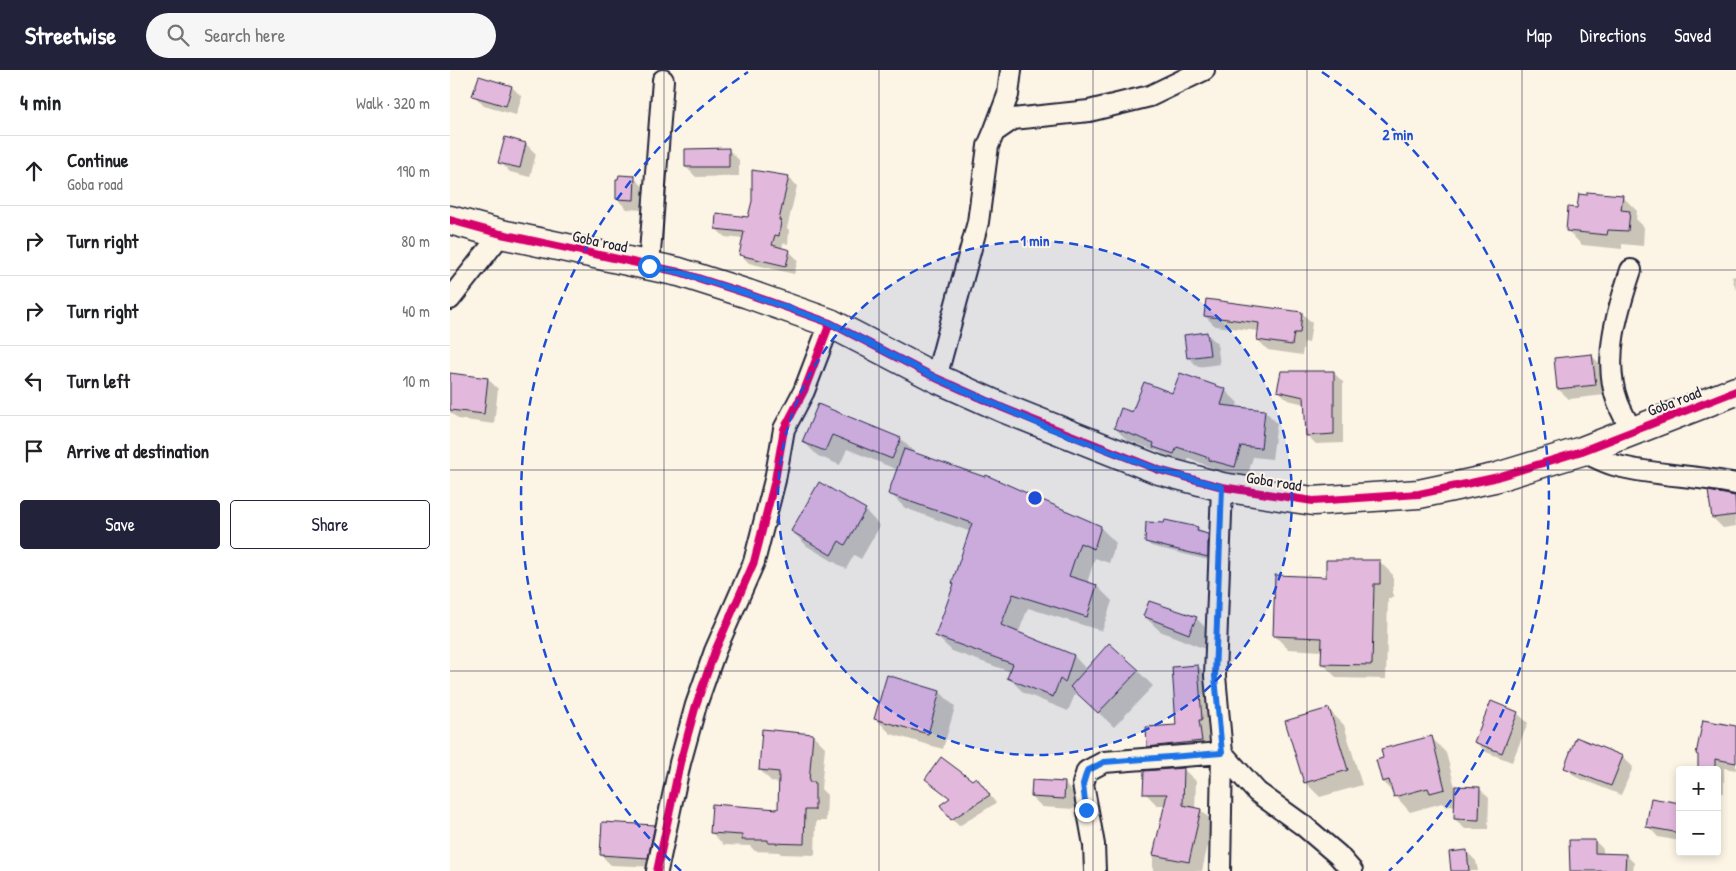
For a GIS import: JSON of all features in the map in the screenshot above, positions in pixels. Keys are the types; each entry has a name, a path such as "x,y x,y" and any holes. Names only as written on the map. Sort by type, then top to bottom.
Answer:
{"street":[{"path":"936,378 978,222 988,146 1008,95 1011,70"},
{"path":"994,132 1013,119 1089,111 1150,96 1204,70"},
{"path":"649,266 663,80"},
{"name":"Goba road","path":"450,220 501,234 679,272 730,288 830,323 936,378 1044,426 1159,470 1222,487 1313,501 1420,494 1494,478 1582,451 1736,391"},
{"path":"450,299 501,234"},
{"path":"1631,270 1619,308 1611,352 1613,381 1618,403 1632,431"},
{"path":"656,871 680,763 696,705 715,651 754,562 775,480 784,428 804,391 830,323"},
{"path":"1582,451 1612,464 1736,484"},
{"path":"1220,871 1222,753 1215,676 1222,487"},
{"path":"1095,871 1094,845 1083,784 1087,771 1104,762 1222,753"},
{"path":"1222,753 1257,792 1304,826 1338,855 1352,871"}],"building":[{"path":"479,76 512,86 506,106 472,96"},
{"path":"505,137 526,143 520,168 498,163"},
{"path":"729,148 729,167 685,167 685,149"},
{"path":"752,170 789,176 779,220 781,221 779,236 775,235 772,245 790,250 786,266 739,255 744,232 715,229 716,213 748,217 752,201"},
{"path":"619,175 635,176 634,200 616,199 616,179 618,179"},
{"path":"1587,192 1623,195 1621,210 1630,211 1628,231 1608,230 1607,235 1566,231 1568,207 1577,208 1579,194 1587,195"},
{"path":"1206,299 1302,312 1300,333 1294,333 1292,345 1257,340 1259,323 1204,316"},
{"path":"1207,332 1210,355 1187,358 1184,335"},
{"path":"1592,354 1596,385 1557,389 1554,358"},
{"path":"1281,371 1334,371 1334,434 1306,436 1304,397 1277,391"},
{"path":"450,373 488,378 484,414 450,410"},
{"path":"1180,373 1226,389 1221,405 1265,410 1261,448 1241,446 1235,467 1209,460 1209,458 1177,447 1174,454 1153,447 1154,443 1114,428 1121,408 1132,412 1144,382 1172,393"},
{"path":"818,404 901,438 892,459 832,435 825,451 802,442"},
{"path":"904,449 985,477 986,475 1101,526 1094,549 1080,543 1069,576 1097,585 1087,617 1013,594 1001,625 1074,655 1065,683 1060,679 1053,697 1007,678 1013,664 935,636 954,584 952,583 972,523 888,494"},
{"path":"819,482 866,509 845,545 839,541 831,555 791,531"},
{"path":"1708,491 1735,496 1736,515 1712,518"},
{"path":"1165,520 1198,527 1197,531 1208,534 1208,557 1145,542 1146,522 1164,523"},
{"path":"1326,560 1380,560 1380,584 1374,584 1372,665 1321,664 1322,638 1273,636 1275,575 1326,577"},
{"path":"1149,601 1197,617 1189,634 1143,616"},
{"path":"1109,643 1139,670 1098,713 1070,687"},
{"path":"1198,665 1202,720 1199,720 1202,741 1147,747 1146,727 1176,725 1172,667"},
{"path":"887,675 940,691 928,734 874,719"},
{"path":"1491,701 1518,712 1502,753 1474,742"},
{"path":"1329,708 1348,770 1304,783 1285,721"},
{"path":"1703,720 1736,726 1736,763 1715,759 1715,766 1698,766 1698,755 1696,754"},
{"path":"762,729 813,734 809,782 815,782 815,810 805,810 804,844 768,843 768,840 742,840 742,835 710,833 712,804 778,809 779,772 759,770"},
{"path":"1432,736 1445,789 1430,793 1428,788 1394,797 1389,780 1382,782 1376,760 1383,758 1381,749"},
{"path":"1576,737 1623,756 1611,786 1564,768"},
{"path":"941,757 972,780 976,777 990,795 951,820 940,805 950,798 925,779"},
{"path":"1184,768 1183,805 1201,809 1189,862 1153,855 1167,794 1143,794 1144,771"},
{"path":"1032,780 1065,782 1064,799 1031,797"},
{"path":"1455,786 1480,787 1479,820 1454,819"},
{"path":"1651,798 1676,802 1676,832 1646,827"},
{"path":"602,822 655,825 648,858 600,855"},
{"path":"1569,840 1595,840 1595,853 1626,854 1625,871 1570,871"},
{"path":"1467,850 1469,871 1451,871 1449,852"}],"cycle path":[{"path":"450,220 501,234 679,272 748,294 830,323 936,378 1003,408 1159,470 1222,487 1313,501 1419,494 1494,478 1582,451 1736,391"},
{"path":"657,871 680,763 696,705 715,651 754,562 775,480 784,429 804,391 830,323"}],"route":[{"path":"649,266 679,272 830,323 936,378 1044,426 1159,470 1222,487 1215,676 1222,753 1104,762 1087,771 1083,784 1086,810"}]}
